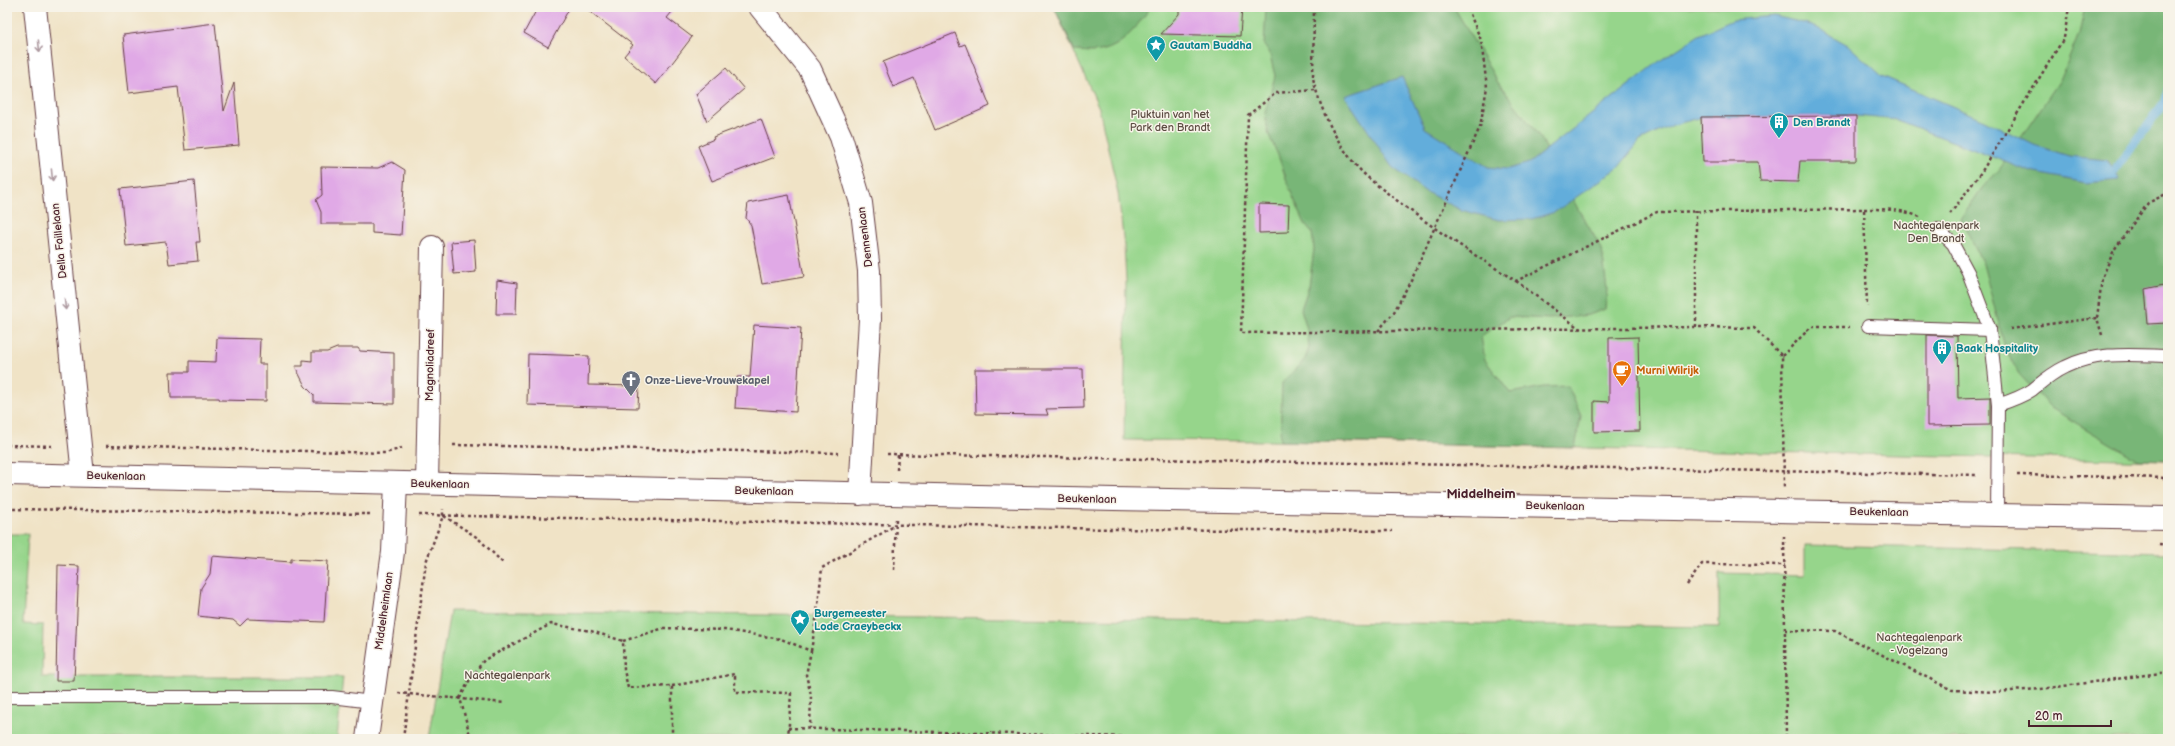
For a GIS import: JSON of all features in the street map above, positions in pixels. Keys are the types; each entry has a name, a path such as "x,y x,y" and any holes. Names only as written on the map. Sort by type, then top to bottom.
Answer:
{"street":[{"name":"Della Faillelaan","path":"35,7 83,475"},
{"name":"Dennenlaan","path":"760,7 810,69 841,137 861,203 869,271 870,319 861,454 860,494"},
{"name":"Magnoliadreef","path":"427,483 437,445 432,247"},
{"name":"Beukenlaan","path":"7,474 860,494 2168,518"},
{"name":"Middelheimlaan","path":"367,739 392,552 396,483"}],"lane":[{"path":"1938,229 1953,244 1968,272 1990,330 1998,406 1997,514"},
{"path":"1868,326 1990,330"},
{"path":"1998,406 2018,398 2031,390 2048,376 2066,366 2109,354 2168,356"},
{"path":"7,697 373,696"}],"path":[{"path":"1314,7 1313,78 1315,90 1326,119 1354,163 1373,181 1433,229 1516,281 1580,329"},
{"path":"1378,331 1394,312 1411,280 1480,128 1487,87 1482,40 1467,7"},
{"path":"1516,281 1657,212 1696,210 1888,209 1909,212 1924,218 1938,229 1982,171 2064,38 2070,7"},
{"path":"1315,90 1276,93 1248,115 1240,334 1696,327 1754,328 1782,356 1784,488"},
{"path":"2027,328 2097,318 2102,278 2114,250 2148,203 2168,193"},
{"path":"1782,356 1812,327 1868,326 1864,209"},
{"path":"1696,210 1696,327"},
{"path":"7,445 386,453 410,446 437,445 1783,470"},
{"path":"7,509 394,514 896,525 1393,532"},
{"path":"443,516 478,538 503,563"},
{"path":"403,739 426,562 443,516"},
{"path":"894,570 896,525"},
{"path":"810,728 811,695 806,675 817,614 822,568 896,525"},
{"path":"1776,535 1784,534 1792,536"},
{"path":"1784,534 1786,739"},
{"path":"2152,545 2168,546"},
{"path":"1687,585 1702,564 1785,565"},
{"path":"471,739 460,698 469,681 484,660 551,624 592,631 623,641 664,628 725,630 781,639 811,651"},
{"path":"1785,630 1835,631 1952,690 1995,692 2041,689 2168,672"},
{"path":"623,641 624,670 628,688 672,686 735,674 735,692 791,693 788,739"},
{"path":"672,686 672,739"},
{"path":"373,696 409,694 505,703"},
{"path":"788,728 990,732 1202,739"},
{"path":"933,731 934,739"},
{"path":"990,732 990,739"}],"green space":[{"name":"Nachtegalenpark Den Brandt","path":"1054,7 2168,7 2168,461 1270,441 1124,440 1126,280 1118,193 1099,108"},
{"path":"1054,7 1151,7 1135,28 1123,40 1109,49 1091,52 1075,51"},
{"path":"1266,7 1454,7 1497,81 1542,140 1578,209 1602,249 1607,289 1605,309 1589,315 1549,319 1510,317 1481,336 1485,360 1510,393 1544,387 1568,386 1581,416 1575,448 1280,441 1282,383 1305,359 1309,348 1307,329 1301,309 1309,286 1314,249 1312,233 1306,226 1290,190 1278,155 1268,133 1265,113 1275,76 1269,51 1264,46"},
{"path":"2085,7 2168,7 2168,461 2138,460 2051,408 2019,374 2006,351 1983,264 1961,219 1982,188 1999,170 2060,80 2079,34"},
{"path":"7,534 28,534 23,624 43,625 42,677 343,677 337,739 7,739"},
{"name":"Nachtegalenpark","path":"1805,545 2168,553 2168,739 429,739 450,611 1719,627 1719,573 1805,575"}],"water":[{"path":"1774,16 1812,25 1848,45 1882,76 1984,120 2034,145 2069,156 2107,160 2120,180 2086,183 2031,172 1897,120 1857,116 1703,117 1673,125 1640,141 1618,168 1555,212 1532,219 1499,220 1461,210 1426,192 1392,167 1345,96 1402,77 1425,128 1488,167 1508,169 1529,163 1661,60 1699,35 1733,20"}],"building":[{"path":"538,7 570,7 548,47 524,33"},
{"path":"584,7 676,7 667,18 692,37 656,84 624,56 633,45"},
{"path":"1179,7 1242,7 1240,36 1161,34 1179,14"},
{"path":"215,23 224,111 234,83 239,145 185,150 178,87 129,93 123,35"},
{"path":"955,33 960,46 965,44 990,106 935,130 914,78 893,87 883,62"},
{"path":"726,68 744,89 707,121 696,94"},
{"name":"Den Brandt","path":"1856,116 1856,161 1800,161 1798,182 1760,181 1758,162 1703,162 1701,117"},
{"path":"761,119 775,157 712,181 698,146 714,139 713,137"},
{"path":"392,162 405,170 401,235 372,233 372,224 321,224 321,212 316,200 322,195 321,167 378,168"},
{"path":"194,181 200,242 196,242 198,261 169,264 166,242 126,246 120,189"},
{"path":"789,195 804,277 762,284 751,225 746,218 748,203"},
{"path":"1259,204 1289,205 1288,232 1259,233"},
{"path":"474,240 476,272 454,274 451,242"},
{"path":"497,280 517,283 516,314 496,314"},
{"path":"2168,284 2168,323 2148,324 2145,289"},
{"path":"754,325 801,328 796,412 735,408 737,377 750,377"},
{"name":"Baak Hospitality","path":"1927,335 1957,336 1958,398 1990,397 1990,425 1927,426"},
{"path":"1638,337 1640,431 1594,432 1594,401 1609,402 1609,338"},
{"path":"217,338 260,339 259,364 266,364 266,401 220,400 219,398 171,398 170,372 189,372 189,361 216,362"},
{"path":"337,348 358,348 360,351 394,353 394,404 314,402 314,395 305,386 295,366 303,366 303,360 312,361 312,352 327,352"},
{"path":"528,354 589,356 588,385 639,386 638,408 527,405"},
{"path":"975,369 1083,369 1084,408 1046,409 1048,415 976,414"},
{"path":"212,556 291,562 291,559 328,561 324,622 247,619 240,626 233,620 198,616 201,588 210,574"},
{"path":"58,565 79,566 74,681 56,681"}],"waterway":[{"path":"2114,171 2165,102 2168,89"}],"place":[{"name":"Gautam Buddha","path":"1156,62"},
{"name":"Den Brandt","path":"1779,139"},
{"name":"Baak Hospitality","path":"1942,365"},
{"name":"Murni Wilrijk","path":"1622,387"},
{"name":"Onze-Lieve-Vrouwekapel","path":"631,397"},
{"name":"Burgemeester Lode Craeybeckx","path":"800,636"}],"district":[{"name":"Middelheim","path":"1481,494"}],"park label":[{"name":"Pluktuin van het Park den Brandt","path":"1170,120"},
{"name":"Nachtegalenpark - Vogelzang","path":"1919,643"}]}
